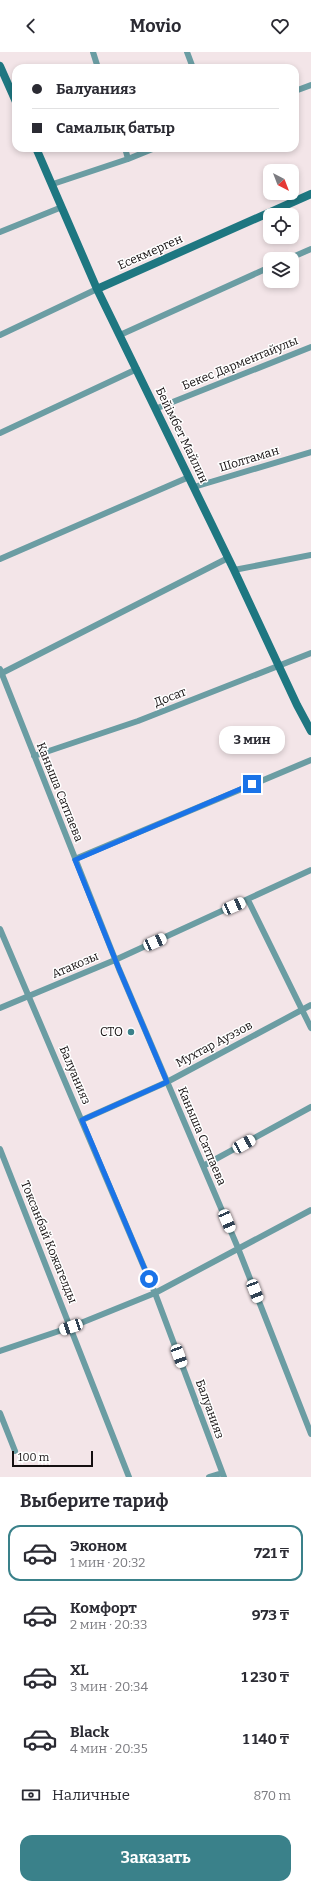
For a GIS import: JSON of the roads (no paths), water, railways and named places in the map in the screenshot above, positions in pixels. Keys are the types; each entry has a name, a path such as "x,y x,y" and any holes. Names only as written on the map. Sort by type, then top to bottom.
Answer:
{"street":[{"path":"93,52 97,64"},
{"path":"187,52 191,64"},
{"path":"0,66 12,93"},
{"path":"299,90 311,85"},
{"name":"Бейімбет Майлин","path":"38,152 97,289 311,731"},
{"path":"126,152 128,159"},
{"path":"53,184 145,152"},
{"name":"Eсекмерген","path":"0,335 97,289 311,194"},
{"path":"0,232 62,207"},
{"path":"299,254 311,249"},
{"path":"120,335 263,270"},
{"name":"Бекес Дарментайулы","path":"155,409 311,347"},
{"path":"0,433 137,369"},
{"name":"Шолтаман","path":"194,487 311,452"},
{"path":"0,560 189,477"},
{"path":"234,570 311,554"},
{"path":"1,671 228,558"},
{"name":"Досат","path":"34,756 138,721 311,653"},
{"name":"Каныша Сатпаева","path":"1,671 115,960 238,1248 311,1434"},
{"path":"75,860 311,760"},
{"name":"Атакозы","path":"0,1008 115,960 311,870"},
{"path":"248,900 311,1028"},
{"name":"Балуанияз","path":"0,929 30,996 155,1293 223,1475"},
{"name":"Мухтар Ауэзов","path":"82,1120 167,1082 311,1005"},
{"path":"203,1166 311,1107"},
{"name":"Токсанбай Кожагелды","path":"0,1149 129,1477"},
{"path":"0,1351 71,1327 155,1293 311,1210"},
{"path":"0,1413 15,1451"},
{"path":"209,1477 223,1475"}],"place":[{"name":"CTO","path":"131,1032"}]}
